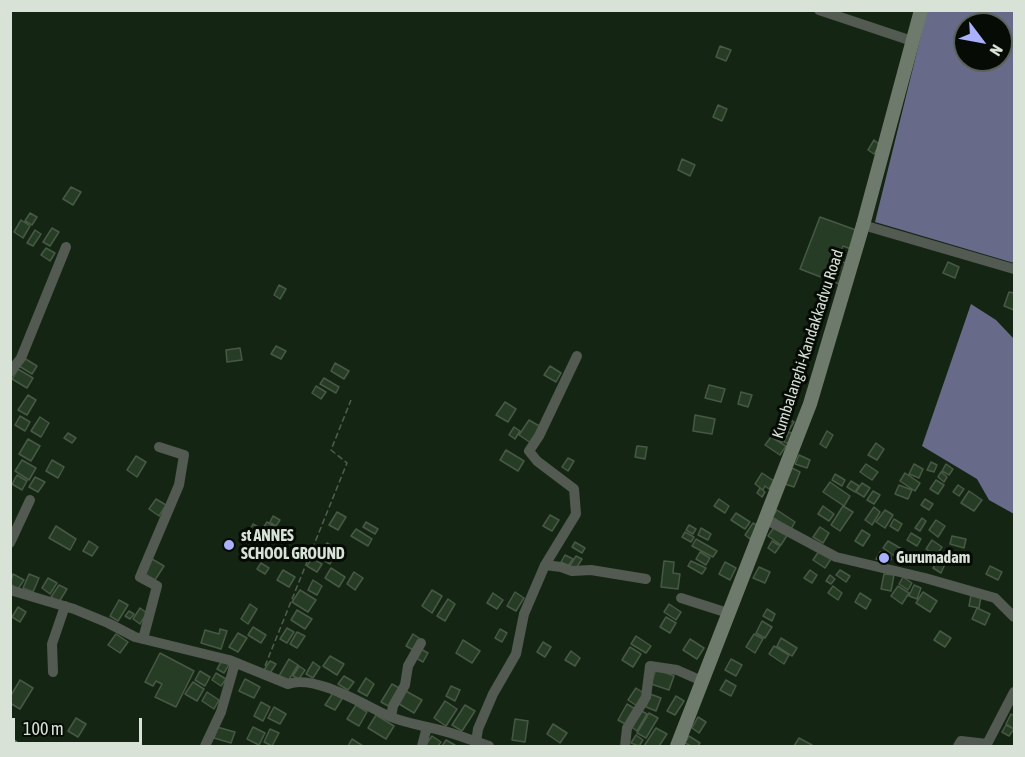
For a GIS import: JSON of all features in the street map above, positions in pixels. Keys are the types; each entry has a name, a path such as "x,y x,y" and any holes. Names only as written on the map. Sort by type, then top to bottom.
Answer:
{"main road":[{"name":"Kumbalanghi-Kandakkadvu Road","path":"677,747 810,404 863,225 921,10"}],"street":[{"path":"819,10 912,41"},
{"path":"863,225 1014,270"},
{"path":"10,372 21,358 66,247"},
{"path":"476,742 478,729 493,694 516,654 525,614 545,566 576,514 574,489 537,461 529,451 577,356"},
{"path":"143,639 157,586 140,577 179,485 183,455 159,447"},
{"path":"10,543 30,500"},
{"path":"765,519 836,557 995,598 1014,617"},
{"path":"545,566 561,567 572,571 591,570 646,579"},
{"path":"10,590 65,606 143,639 235,663 288,684 298,681 347,696 392,717 489,747"},
{"path":"681,598 728,613"},
{"path":"53,672 52,644 65,606"},
{"path":"392,717 393,705 405,685 408,666 421,643"},
{"path":"205,747 220,712 235,663"},
{"path":"625,747 627,728 646,697 650,666 677,670 702,681"},
{"path":"958,747 961,741 987,744 1014,692"},
{"path":"422,747 427,727"}],"path":[{"path":"262,672 347,463 331,450 351,400"}],"water":[{"path":"927,11 1014,11 1014,263 875,222"},
{"path":"971,304 996,320 1014,339 1014,514 989,500 977,479 922,446"}],"building":[{"path":"720,46 731,50 726,61 716,57"},
{"path":"718,105 727,109 722,121 713,117"},
{"path":"874,140 880,145 874,154 868,150"},
{"path":"682,159 695,165 690,176 678,170"},
{"path":"71,187 81,192 73,205 63,199"},
{"path":"30,213 37,217 32,225 25,221"},
{"path":"820,217 856,230 851,249 843,246 837,260 846,263 839,284 800,269"},
{"path":"21,220 30,226 23,238 14,232"},
{"path":"52,228 59,232 50,246 43,242"},
{"path":"35,230 41,234 33,246 27,243"},
{"path":"46,248 55,253 50,261 41,255"},
{"path":"948,262 959,267 955,278 943,273"},
{"path":"279,285 286,289 280,299 274,295"},
{"path":"1009,292 1014,293 1014,310 1004,306"},
{"path":"276,346 286,351 281,359 271,354"},
{"path":"240,348 242,360 227,362 226,350"},
{"path":"24,358 37,366 32,374 19,366"},
{"path":"335,363 349,371 344,379 331,371"},
{"path":"550,366 561,373 556,382 544,375"},
{"path":"18,369 33,378 27,388 12,379"},
{"path":"324,378 339,387 336,393 320,384"},
{"path":"709,385 725,389 721,402 705,398"},
{"path":"316,386 326,392 321,399 312,393"},
{"path":"741,392 752,395 748,407 738,404"},
{"path":"28,395 36,400 27,415 18,410"},
{"path":"505,402 516,409 508,422 496,415"},
{"path":"695,415 715,419 712,434 693,431"},
{"path":"783,415 794,422 788,432 777,424"},
{"path":"20,416 30,422 25,431 15,425"},
{"path":"40,417 49,423 41,437 31,431"},
{"path":"529,420 541,427 531,443 519,435"},
{"path":"514,427 520,431 515,439 509,435"},
{"path":"780,429 787,434 782,442 775,438"},
{"path":"827,431 833,435 826,448 820,444"},
{"path":"789,432 796,435 792,445 784,442"},
{"path":"68,433 76,438 72,443 64,438"},
{"path":"771,437 786,446 780,455 765,445"},
{"path":"28,439 40,446 31,461 19,454"},
{"path":"876,443 884,449 877,460 868,455"},
{"path":"637,446 647,447 645,459 635,457"},
{"path":"506,450 524,461 518,471 500,460"},
{"path":"799,455 810,460 807,468 795,464"},
{"path":"136,456 146,462 137,477 127,470"},
{"path":"568,458 574,461 568,471 562,467"},
{"path":"22,460 36,468 29,480 15,471"},
{"path":"52,460 64,467 58,478 46,471"},
{"path":"931,462 937,465 934,472 927,470"},
{"path":"866,464 878,472 872,480 860,472"},
{"path":"914,464 923,469 919,478 909,474"},
{"path":"946,464 953,469 949,475 942,471"},
{"path":"792,468 800,472 794,487 785,484"},
{"path":"941,472 947,477 944,482 938,477"},
{"path":"762,473 774,481 769,489 765,486 763,490 755,484"},
{"path":"905,473 920,483 915,491 900,481"},
{"path":"835,474 845,480 842,486 832,480"},
{"path":"17,475 27,481 22,490 12,484"},
{"path":"35,477 45,482 38,492 29,487"},
{"path":"936,480 944,485 938,494 930,489"},
{"path":"851,481 859,486 855,492 847,487"},
{"path":"830,482 850,496 844,506 823,492"},
{"path":"862,483 870,488 864,497 856,492"},
{"path":"899,485 912,490 908,499 895,494"},
{"path":"958,485 964,489 959,496 953,492"},
{"path":"760,488 765,492 762,497 757,493"},
{"path":"873,491 880,495 874,504 867,500"},
{"path":"969,491 982,500 974,511 961,503"},
{"path":"156,499 166,505 159,516 149,509"},
{"path":"719,499 729,506 725,513 714,506"},
{"path":"925,499 933,504 929,510 921,505"},
{"path":"823,506 834,514 829,521 818,514"},
{"path":"843,506 853,512 840,531 831,525"},
{"path":"874,507 880,512 872,525 865,520"},
{"path":"777,510 795,522 791,529 772,517"},
{"path":"885,510 893,515 885,528 876,522"},
{"path":"337,512 346,517 338,530 329,525"},
{"path":"736,513 750,522 745,529 731,520"},
{"path":"550,515 559,520 552,531 543,526"},
{"path":"273,516 280,520 276,526 270,522"},
{"path":"922,518 926,521 920,531 915,528"},
{"path":"894,519 902,524 898,531 890,526"},
{"path":"936,520 945,526 938,537 929,530"},
{"path":"267,522 275,527 271,533 263,528"},
{"path":"366,522 378,529 375,534 363,527"},
{"path":"753,523 758,526 750,539 745,535"},
{"path":"253,524 263,530 258,539 248,533"},
{"path":"689,525 696,529 693,534 686,530"},
{"path":"56,526 76,539 70,550 49,538"},
{"path":"775,526 788,534 781,545 768,536"},
{"path":"820,527 829,533 823,543 813,537"},
{"path":"701,528 711,534 708,540 698,535"},
{"path":"356,529 372,539 368,546 351,536"},
{"path":"862,530 870,535 863,546 855,541"},
{"path":"685,532 694,537 691,542 682,537"},
{"path":"911,533 921,539 917,546 907,540"},
{"path":"952,536 966,539 964,548 950,544"},
{"path":"696,539 717,551 713,557 692,546"},
{"path":"932,540 942,547 936,556 926,549"},
{"path":"89,541 98,547 92,556 83,551"},
{"path":"772,541 780,546 775,553 768,548"},
{"path":"888,541 902,549 896,557 883,548"},
{"path":"575,542 585,548 582,553 572,547"},
{"path":"327,543 338,550 330,564 318,557"},
{"path":"819,551 831,559 825,568 813,560"},
{"path":"700,552 710,558 706,565 696,559"},
{"name":"Gurumadam","path":"880,552 891,556 891,560 887,563 876,559"},
{"path":"918,552 933,554 932,563 917,561"},
{"path":"946,552 954,558 950,564 942,559"},
{"path":"565,555 573,559 568,566 561,562"},
{"path":"576,556 582,559 575,570 569,567"},
{"path":"312,558 322,564 317,572 307,566"},
{"path":"152,559 164,566 155,580 143,573"},
{"path":"938,560 945,564 941,573 933,568"},
{"path":"664,561 674,562 673,573 680,574 678,589 661,587"},
{"path":"691,561 706,568 702,574 688,566"},
{"path":"725,562 736,568 730,580 719,574"},
{"path":"261,563 269,568 265,574 257,569"},
{"path":"990,566 1002,572 998,580 986,574"},
{"path":"759,567 770,572 765,583 753,578"},
{"path":"331,568 345,577 339,587 325,578"},
{"path":"283,570 295,577 289,587 277,580"},
{"path":"810,570 817,575 812,583 804,578"},
{"path":"840,570 850,576 846,582 836,575"},
{"path":"354,572 363,578 355,590 347,584"},
{"path":"13,574 24,580 18,589 10,584"},
{"path":"29,574 39,578 33,592 23,588"},
{"path":"884,574 894,575 891,591 881,589"},
{"path":"830,575 835,579 831,584 826,581"},
{"path":"903,577 912,583 908,590 899,584"},
{"path":"48,578 57,583 50,594 42,588"},
{"path":"313,580 322,586 317,595 308,590"},
{"path":"59,585 67,589 59,602 51,597"},
{"path":"914,585 921,588 917,599 909,596"},
{"path":"833,586 842,593 838,600 828,593"},
{"path":"898,586 909,593 902,604 891,596"},
{"path":"300,590 316,600 308,612 292,602"},
{"path":"432,590 442,596 432,613 422,606"},
{"path":"515,592 524,598 516,611 507,606"},
{"path":"923,592 937,601 930,612 916,603"},
{"path":"493,593 503,600 497,609 487,603"},
{"path":"860,593 871,600 866,609 855,602"},
{"path":"971,595 981,597 979,608 969,606"},
{"path":"448,599 455,604 445,621 437,616"},
{"path":"119,600 128,605 118,621 110,616"},
{"path":"250,604 257,609 248,624 241,619"},
{"path":"669,604 681,612 676,620 664,612"},
{"path":"18,607 26,612 20,622 12,617"},
{"path":"140,608 147,613 140,624 133,619"},
{"path":"977,608 990,614 985,625 972,619"},
{"path":"767,609 775,614 772,621 763,616"},
{"path":"297,610 312,619 305,629 291,620"},
{"path":"129,611 134,614 130,619 125,616"},
{"path":"666,617 676,623 670,633 660,627"},
{"path":"762,621 772,627 765,638 756,633"},
{"path":"253,627 266,635 261,643 248,635"},
{"path":"287,628 294,632 287,643 280,639"},
{"path":"220,629 227,631 221,649 201,643 205,630 219,634"},
{"path":"500,629 507,633 502,642 495,638"},
{"path":"940,631 951,638 945,647 934,640"},
{"path":"297,632 305,636 297,648 290,644"},
{"path":"238,633 247,638 238,652 229,647"},
{"path":"116,634 128,642 120,653 108,645"},
{"path":"413,634 422,640 415,651 406,646"},
{"path":"754,634 763,639 755,653 746,647"},
{"path":"636,636 651,646 646,653 631,644"},
{"path":"781,638 797,648 792,656 777,646"},
{"path":"690,639 704,648 697,659 683,650"},
{"path":"463,640 480,651 472,663 456,653"},
{"path":"543,642 551,647 545,657 537,652"},
{"path":"774,646 789,655 784,664 769,654"},
{"path":"630,647 641,654 633,667 622,660"},
{"path":"419,648 428,653 423,662 414,657"},
{"path":"571,651 580,658 575,666 565,660"},
{"path":"160,653 194,671 176,707 155,697 162,684 156,681 153,686 145,682"},
{"path":"330,656 344,664 337,675 323,666"},
{"path":"223,659 230,663 224,673 217,669"},
{"path":"289,659 298,665 288,681 279,676"},
{"path":"731,659 742,665 736,676 725,670"},
{"path":"270,661 276,664 270,673 264,670"},
{"path":"313,662 320,667 313,678 306,674"},
{"path":"299,666 305,670 299,679 293,676"},
{"path":"656,669 674,676 669,690 651,684"},
{"path":"200,671 210,677 205,686 195,680"},
{"path":"216,673 226,679 221,686 212,680"},
{"path":"344,676 354,682 348,690 338,684"},
{"path":"366,678 374,684 367,696 358,691"},
{"path":"245,679 260,687 254,698 239,691"},
{"path":"20,680 33,688 20,709 10,703 10,697"},
{"path":"726,680 736,686 731,696 720,690"},
{"path":"193,682 204,689 197,701 185,694"},
{"path":"392,684 401,689 390,707 381,702"},
{"path":"451,686 460,690 455,701 446,696"},
{"path":"636,688 645,694 637,706 628,700"},
{"path":"404,690 422,700 414,713 396,702"},
{"path":"207,692 219,700 214,709 202,701"},
{"path":"333,693 342,699 335,710 325,705"},
{"path":"650,694 661,698 656,711 646,707"},
{"path":"676,696 684,701 675,715 667,711"},
{"path":"445,701 457,709 446,726 434,718"},
{"path":"261,702 270,707 263,721 254,716"},
{"path":"627,704 637,710 627,725 618,720"},
{"path":"356,705 367,712 359,726 347,719"},
{"path":"465,705 475,711 462,731 452,725"},
{"path":"274,707 286,714 280,724 268,718"},
{"path":"640,710 647,714 637,731 630,726"},
{"path":"649,713 658,718 646,738 637,733"},
{"path":"1011,714 1014,716 1014,729 1006,724"},
{"path":"376,715 394,726 386,739 368,728"},
{"path":"698,717 706,722 699,733 692,728"},
{"path":"76,718 86,724 78,737 68,731"},
{"path":"515,719 528,721 525,742 512,740"},
{"path":"553,724 567,733 560,743 547,734"},
{"path":"1006,725 1014,729 1009,736 1002,732"},
{"path":"217,727 235,732 231,743 214,738"},
{"path":"253,727 265,733 259,745 247,739"},
{"path":"656,728 667,734 659,746 644,746"},
{"path":"270,729 279,733 272,746 264,742"},
{"path":"636,735 643,740 639,746 631,743"},
{"path":"432,736 441,742 438,746 425,746"},
{"path":"689,736 700,743 698,746 685,743"},
{"path":"799,738 812,745 794,746"},
{"path":"352,739 363,746 348,746"},
{"path":"446,740 455,745 442,746"}],"place":[{"name":"st ANNES SCHOOL GROUND","path":"229,545"},
{"name":"Gurumadam","path":"884,558"}]}
